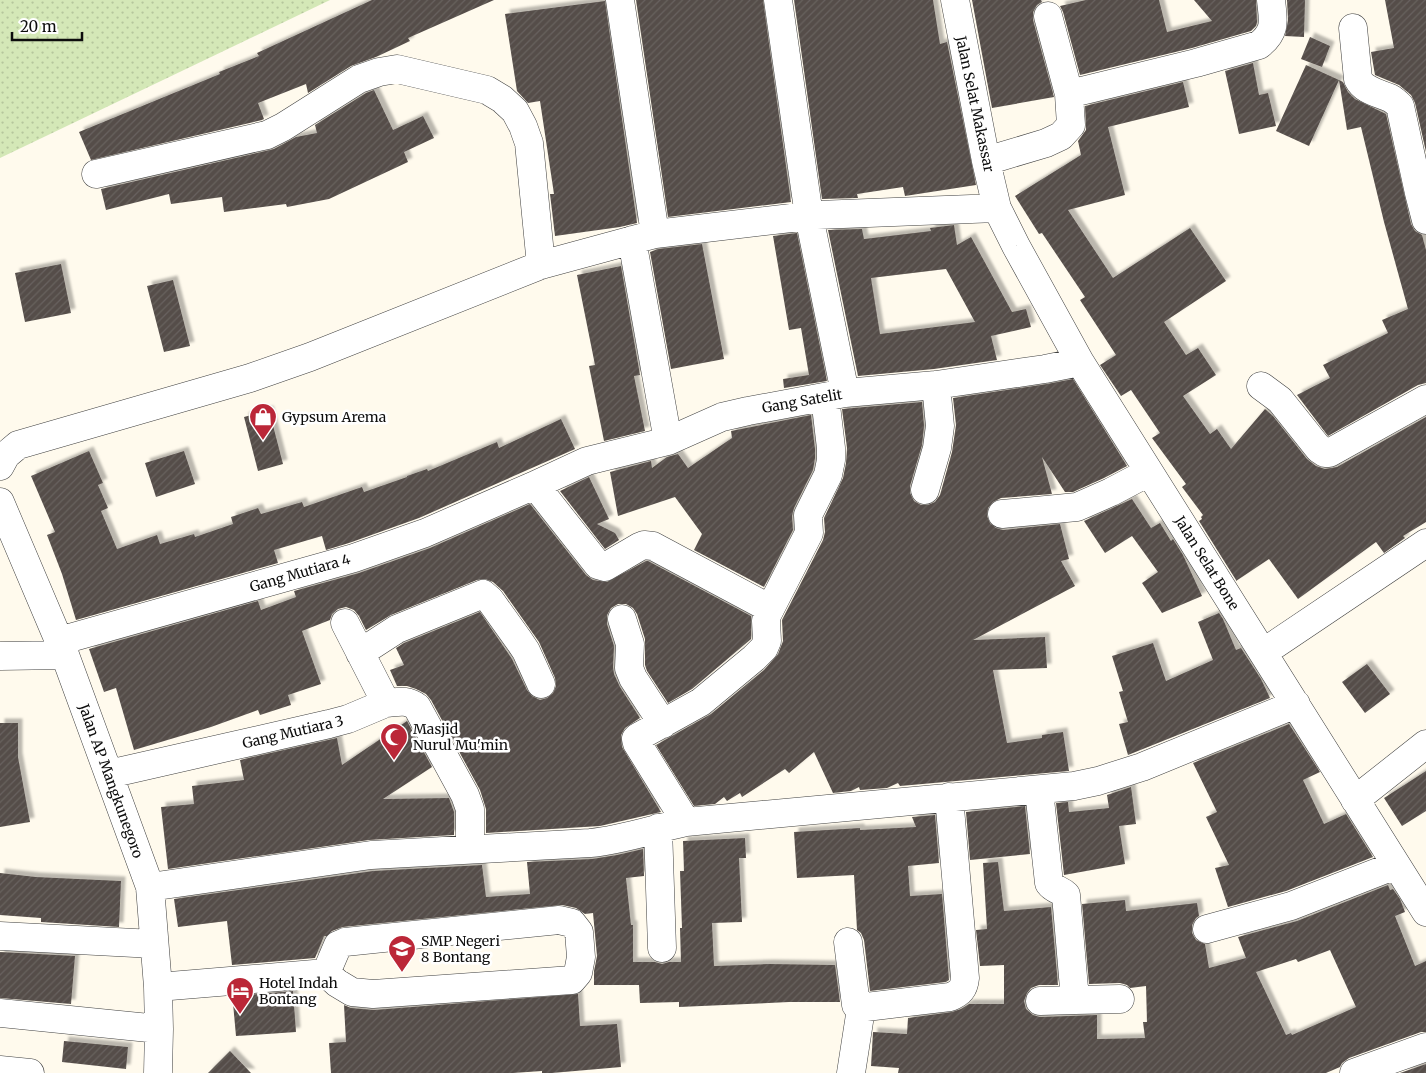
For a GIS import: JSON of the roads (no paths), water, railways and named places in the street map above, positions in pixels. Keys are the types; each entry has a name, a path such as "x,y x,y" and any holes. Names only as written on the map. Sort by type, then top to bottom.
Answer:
{"street":[{"path":"620,0 643,237 668,441"},
{"path":"686,822 636,739 701,702 764,648 769,608 809,533 808,515 828,475 831,460 835,395 778,0"},
{"name":"Jalan Selat Makassar","path":"954,0 997,208"},
{"path":"1069,94 1196,63 1259,45 1271,33 1273,26 1271,0"},
{"path":"986,161 1046,143 1061,136 1071,125 1069,94 1048,16"},
{"path":"1353,28 1358,80 1364,87 1393,99 1400,106 1422,192 1426,220"},
{"path":"96,174 267,134 283,127 359,79 379,72 397,69 486,90 502,99 515,111 529,143 541,265"},
{"path":"0,466 6,455 18,445 250,378 310,357 541,265 643,237 809,216 997,208"},
{"name":"Jalan Selat Bone","path":"997,208 1080,362 1264,652 1396,865 1425,907"},
{"name":"Gang Satelit","path":"535,485 587,461 668,441 722,418 748,411 835,395 936,385 1080,362"},
{"path":"925,490 937,448 940,426 936,385"},
{"path":"1261,386 1280,400 1319,449 1325,453 1329,453 1426,399"},
{"path":"1002,514 1077,507 1149,472"},
{"path":"535,485 601,567 605,567 639,547 644,545 653,546 769,608"},
{"name":"Gang Mutiara 4","path":"0,656 62,648 354,558 426,533 535,485"},
{"name":"Jalan AP Mangkunegoro","path":"0,502 62,648 150,887 158,987 158,1073"},
{"path":"1264,652 1426,543"},
{"path":"360,653 396,629 483,594 490,600 523,646 540,684"},
{"path":"622,619 630,644 628,668 663,724"},
{"path":"345,623 386,703 406,701 417,707 469,804 470,849"},
{"name":"Gang Mutiara 3","path":"109,774 329,724 356,716 386,703"},
{"path":"150,887 371,855 606,842 686,822 1074,786 1098,781 1142,767 1296,704"},
{"path":"1355,800 1426,744"},
{"path":"1039,790 1049,882 1052,888 1066,895 1075,1000"},
{"path":"851,1073 861,1011 866,1007 950,997 962,991 965,978 949,797"},
{"path":"658,828 662,948"},
{"path":"1207,929 1291,906 1396,865"},
{"path":"158,987 326,973 337,983 352,992 373,994 572,980 578,973 581,957 579,932 572,923 558,920 344,942 338,946 326,973"},
{"path":"0,936 154,944"},
{"path":"848,942 856,1005 861,1011"},
{"path":"1040,1000 1120,999"},
{"path":"0,1013 159,1029"},
{"path":"1354,1073 1426,1047"},
{"path":"0,1070 30,1073"}],"place":[{"name":"Gypsum Arema","path":"263,441"},
{"name":"Masjid Nurul Mu'min","path":"394,761"},
{"name":"SMP Negeri 8 Bontang","path":"402,973"},
{"name":"Hotel Indah Bontang","path":"240,1015"}]}
